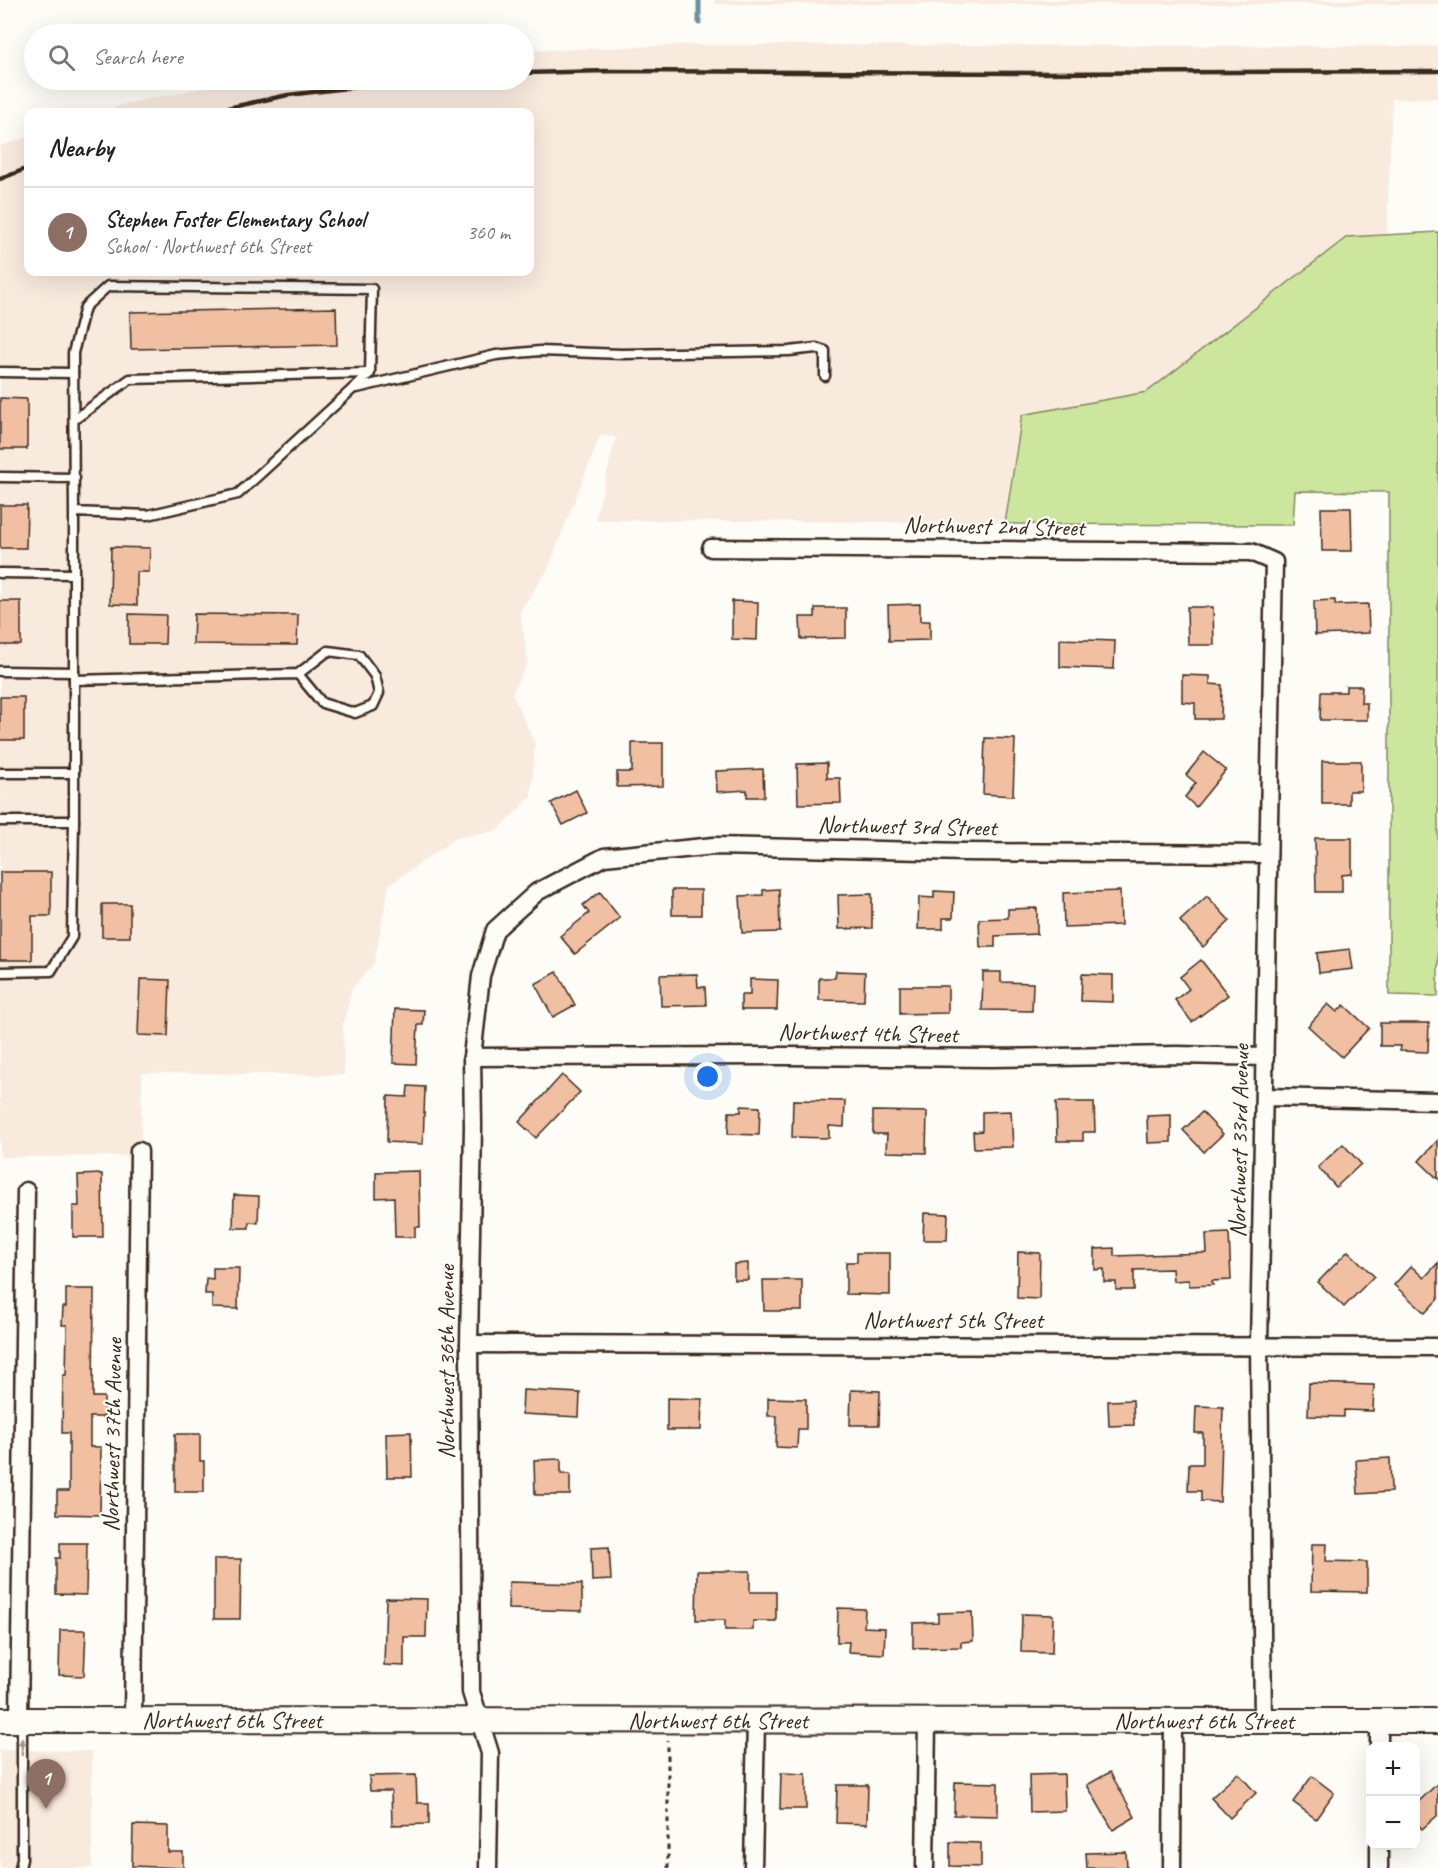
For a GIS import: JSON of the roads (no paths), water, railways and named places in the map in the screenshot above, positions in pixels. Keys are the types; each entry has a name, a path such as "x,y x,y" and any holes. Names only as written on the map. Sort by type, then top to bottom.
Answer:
{"main road":[{"name":"Northwest 6th Street","path":"14,1720 1438,1721"}],"street":[{"name":"Northwest 2nd Street","path":"711,548 1251,552 1274,562"},
{"name":"Northwest 33rd Avenue","path":"1263,1721 1259,1345 1274,562"},
{"name":"Northwest 3rd Street","path":"552,884 604,856 714,846 965,852 1268,854"},
{"name":"Northwest 36th Avenue","path":"488,1868 490,1753 471,1692 469,1344 472,1057 481,976 495,930 537,892 552,884"},
{"name":"Northwest 4th Street","path":"472,1057 990,1058 1177,1055 1265,1057"},
{"path":"1265,1097 1438,1101"},
{"name":"Northwest 37th Avenue","path":"133,1720 139,1151"},
{"path":"14,1720 26,1191"},
{"name":"Northwest 5th Street","path":"469,1344 1438,1347"},
{"path":"753,1868 756,1721"},
{"path":"925,1868 927,1721"},
{"path":"1172,1868 1173,1721"},
{"path":"1379,1721 1379,1742"},
{"path":"1379,1850 1379,1868"}],"lane":[{"path":"0,972 51,971 72,937 74,821 74,512 75,478 73,353 85,307 108,286 372,289 370,374 238,494 148,515 74,512"},
{"path":"354,388 496,356 540,351 622,354 789,351 816,348 825,351 825,376"},
{"path":"0,372 73,373"},
{"path":"75,419 129,379 370,374"},
{"path":"0,477 75,478"},
{"path":"0,573 74,574"},
{"path":"0,671 74,676 298,674 327,651 359,655 375,676 379,693 373,706 355,713 322,703 298,674"},
{"path":"0,773 74,773"},
{"path":"0,821 74,821"},
{"path":"14,1720 22,1859 20,1868"}],"waterway":[{"path":"699,0 699,23"}],"railway":[{"path":"534,73 1438,71"},
{"path":"228,108 288,95 330,90"},
{"path":"0,179 24,170"}],"place":[{"name":"Stephen Foster Elementary School","path":"46,1809"}]}
